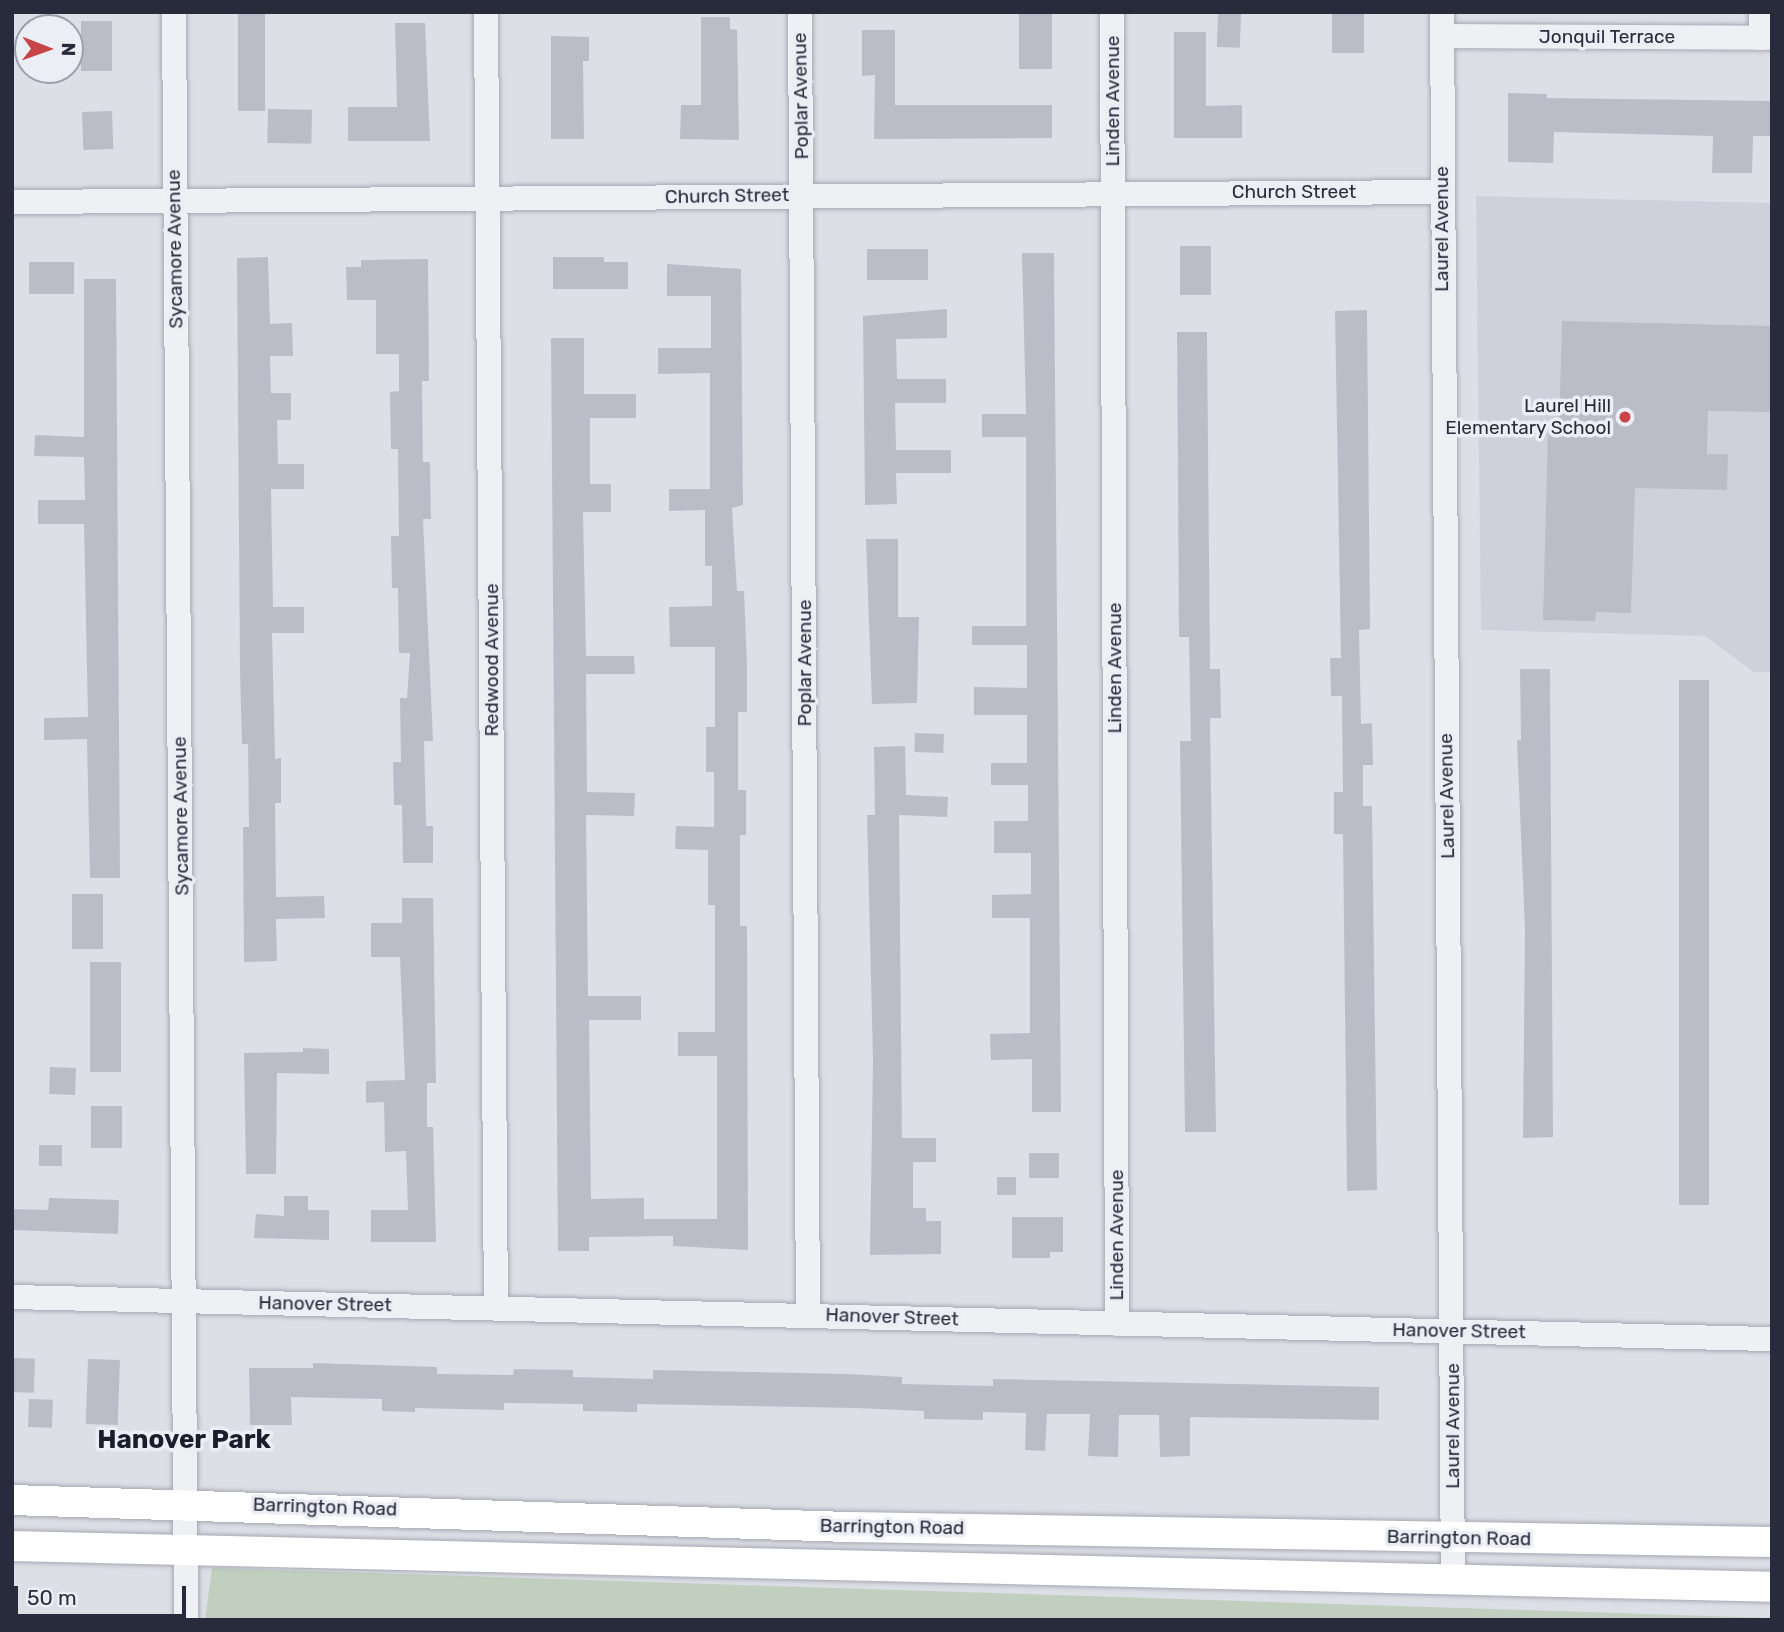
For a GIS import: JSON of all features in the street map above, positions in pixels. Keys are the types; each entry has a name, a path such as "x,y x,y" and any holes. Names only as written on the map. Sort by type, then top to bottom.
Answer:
{"main road":[{"name":"Barrington Road","path":"12,1500 186,1502 849,1527 1772,1542"},
{"name":"Barrington Road","path":"12,1546 1772,1587"}],"street":[{"name":"Sycamore Avenue","path":"174,12 186,1620"},
{"name":"Redwood Avenue","path":"486,12 496,1307"},
{"name":"Poplar Avenue","path":"800,12 808,1314"},
{"name":"Linden Avenue","path":"1112,12 1117,1324"},
{"path":"1761,12 1766,38"},
{"name":"Jonquil Terrace","path":"1442,24 1766,38"},
{"name":"Laurel Avenue","path":"1442,24 1441,192 1454,1579"},
{"name":"Church Street","path":"12,202 1113,192 1441,192"},
{"name":"Hanover Street","path":"12,1297 185,1304 496,1307 1772,1339"}],"shaded area":[{"name":"Laurel Hill Elementary School","path":"1476,196 1772,203 1772,672 1754,672 1705,636 1481,630"}],"green space":[{"path":"212,1568 1772,1618 1772,1620 205,1620"}],"building":[{"path":"238,12 265,12 265,111 238,111"},
{"path":"1019,12 1052,12 1052,69 1019,69"},
{"path":"1332,12 1364,12 1364,53 1332,53"},
{"path":"1218,13 1241,14 1240,48 1217,47"},
{"path":"701,17 730,17 730,29 737,30 739,140 680,139 681,105 701,105"},
{"path":"84,21 112,21 112,71 84,71"},
{"path":"395,23 425,23 430,141 348,141 348,107 397,107"},
{"path":"862,30 895,30 895,105 1052,105 1052,138 874,139 875,75 862,76"},
{"path":"1174,32 1206,32 1206,106 1242,105 1242,138 1174,138"},
{"path":"551,36 589,37 589,61 583,61 584,139 551,139"},
{"path":"1508,93 1547,94 1547,98 1772,101 1772,136 1753,136 1752,173 1712,173 1713,136 1554,132 1553,163 1508,162"},
{"path":"268,109 312,110 311,144 267,143"},
{"path":"112,111 113,149 83,150 82,112"},
{"path":"1180,246 1211,246 1211,295 1180,295"},
{"path":"867,249 928,249 928,280 867,280"},
{"path":"1022,253 1054,253 1061,1112 1032,1112 1032,1059 991,1060 990,1034 1030,1033 1030,918 992,918 992,895 1031,894 1031,853 994,853 994,821 1028,821 1028,785 991,785 991,763 1027,763 1027,715 974,715 974,687 1027,688 1027,645 972,645 972,626 1026,626 1026,437 982,437 982,414 1026,414"},
{"path":"268,257 270,324 292,323 293,356 270,356 271,393 291,393 291,420 277,420 278,464 304,464 304,489 271,489 273,607 304,607 304,633 272,633 275,759 281,758 281,803 275,803 276,897 324,896 325,918 276,919 277,961 244,962 243,827 249,827 248,744 242,744 240,670 237,258"},
{"path":"553,257 604,257 604,262 628,262 628,289 553,289"},
{"path":"428,259 429,381 422,381 423,462 430,462 431,519 423,519 433,741 424,741 426,826 433,826 433,863 403,863 402,805 394,805 393,762 401,762 400,698 407,698 410,653 399,653 398,588 392,588 391,536 399,536 398,449 391,449 390,392 399,391 399,354 376,354 376,300 347,300 346,267 361,267 361,260"},
{"path":"29,262 74,262 74,294 29,294"},
{"path":"667,264 741,269 743,505 732,508 737,591 744,591 747,667 747,712 738,712 738,790 746,790 746,835 740,835 740,926 747,926 748,1250 673,1246 673,1236 589,1237 589,1251 558,1251 551,338 584,338 584,394 636,394 636,418 590,418 590,484 611,484 611,512 583,512 586,656 634,656 635,674 586,674 587,792 635,793 634,816 586,815 588,996 641,996 641,1020 589,1020 591,1199 644,1198 644,1219 717,1219 717,1056 678,1056 678,1032 715,1032 715,905 708,905 708,850 675,849 676,826 714,827 714,772 706,772 706,727 715,727 715,647 670,647 669,607 712,606 712,566 705,566 705,510 669,511 669,489 710,489 710,373 658,374 658,348 711,348 711,296 667,296"},
{"path":"84,279 116,279 120,878 90,878 87,739 44,740 44,718 88,717 84,524 38,524 38,500 85,500 84,457 34,456 35,435 84,437"},
{"path":"947,309 947,338 896,339 897,379 946,379 946,403 895,403 896,450 951,450 951,473 896,473 897,504 865,505 863,316"},
{"path":"1367,310 1370,629 1359,630 1361,724 1372,723 1373,765 1363,765 1363,806 1372,806 1377,1190 1347,1191 1343,834 1334,834 1334,792 1343,792 1342,696 1331,696 1330,658 1341,658 1335,311"},
{"path":"1562,321 1772,326 1772,412 1708,411 1707,454 1728,454 1727,490 1635,488 1631,613 1596,612 1595,621 1543,620 1548,429 1559,429"},
{"path":"1177,332 1207,332 1210,669 1220,669 1221,718 1210,718 1216,1132 1185,1132 1180,741 1191,741 1189,637 1179,637"},
{"path":"866,539 898,539 898,617 919,617 917,703 872,704"},
{"path":"1520,669 1550,669 1553,1137 1523,1138 1525,930 1517,740 1521,740"},
{"path":"1679,680 1709,680 1709,1205 1679,1205"},
{"path":"915,733 944,734 943,753 914,752"},
{"path":"905,746 906,795 948,797 947,817 899,815 902,1138 936,1138 936,1162 913,1162 913,1208 926,1208 926,1221 941,1221 941,1254 870,1255 873,1060 867,815 875,815 874,747"},
{"path":"72,894 103,894 103,949 72,949"},
{"path":"402,898 433,898 436,1083 427,1083 427,1127 433,1127 436,1242 371,1242 371,1210 408,1210 406,1151 385,1152 384,1102 366,1103 366,1081 405,1080 400,957 371,957 371,923 402,923"},
{"path":"90,962 121,962 121,1072 90,1072"},
{"path":"303,1048 329,1049 329,1074 277,1073 276,1174 246,1174 244,1053 303,1052"},
{"path":"50,1067 76,1068 75,1095 49,1094"},
{"path":"91,1106 122,1106 122,1148 91,1148"},
{"path":"39,1145 62,1145 62,1166 39,1166"},
{"path":"1029,1153 1059,1153 1059,1178 1029,1178"},
{"path":"997,1177 1016,1177 1016,1195 997,1195"},
{"path":"284,1196 308,1196 308,1210 329,1210 329,1240 254,1238 256,1214 284,1216"},
{"path":"49,1198 119,1200 118,1234 12,1230 12,1209 48,1210"},
{"path":"1012,1217 1063,1217 1063,1252 1050,1252 1050,1258 1012,1258"},
{"path":"12,1358 35,1359 34,1393 12,1392"},
{"path":"88,1359 120,1360 118,1425 86,1424"},
{"path":"313,1363 437,1367 437,1374 513,1375 514,1369 573,1370 573,1377 653,1379 653,1370 902,1377 902,1384 993,1386 993,1379 1379,1387 1379,1420 1190,1417 1190,1456 1160,1457 1159,1415 1119,1415 1118,1457 1088,1456 1090,1414 1047,1414 1045,1451 1025,1450 1026,1413 983,1412 983,1420 924,1419 924,1411 856,1408 637,1404 637,1412 583,1411 583,1404 504,1403 504,1410 415,1408 415,1412 382,1411 382,1399 291,1397 292,1425 250,1425 249,1368 313,1368"},
{"path":"29,1399 53,1400 52,1428 28,1427"}],"place":[{"name":"Laurel Hill Elementary School","path":"1625,417"}],"district":[{"name":"Hanover Park","path":"184,1440"}]}
